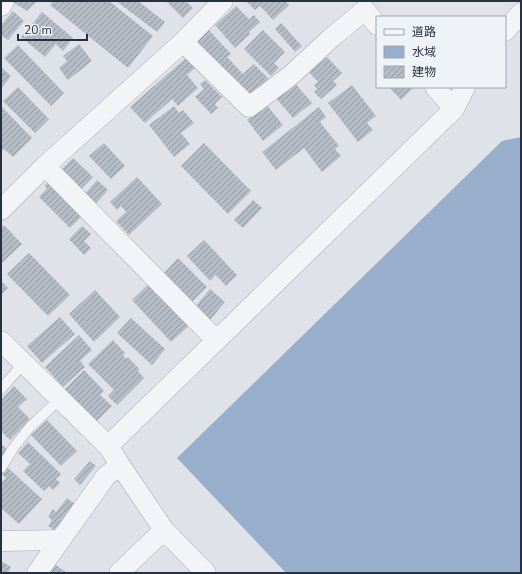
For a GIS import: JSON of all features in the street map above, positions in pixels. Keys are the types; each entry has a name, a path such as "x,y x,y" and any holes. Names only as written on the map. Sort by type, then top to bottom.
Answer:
{"street":[{"path":"1,6 4,1"},
{"path":"1,210 45,166 183,42 223,1"},
{"path":"183,42 249,107 290,76 331,38 365,10 376,24"},
{"path":"506,30 521,13"},
{"path":"437,88 454,109"},
{"path":"108,446 454,109 464,88"},
{"path":"45,166 216,340"},
{"path":"1,341 108,446 164,530 206,573"},
{"path":"37,573 106,476 120,465"},
{"path":"119,573 164,530"},
{"path":"1,541 60,540"}],"lane":[{"path":"1,388 24,363"},
{"path":"1,468 14,447 30,427 60,399"}],"water":[{"path":"521,137 521,573 286,573 177,458 502,141"}],"building":[{"path":"15,1 37,1 27,11 14,3"},
{"path":"53,1 109,1 153,36 128,68 50,5"},
{"path":"116,1 138,1 165,22 157,32"},
{"path":"166,1 186,1 193,8 183,18"},
{"path":"246,1 285,1 289,5 273,20 260,6 255,10"},
{"path":"236,6 249,19 254,15 260,22 235,48 215,25"},
{"path":"13,11 24,21 8,40 1,35 1,25"},
{"path":"42,12 73,38 63,51 56,44 45,57 21,37"},
{"path":"281,23 302,46 295,52 275,29"},
{"path":"209,30 231,54 227,57 243,74 254,64 269,79 247,101 193,45"},
{"path":"263,30 285,52 274,63 279,68 271,76 244,49"},
{"path":"79,44 92,61 68,80 59,68 67,61 63,56"},
{"path":"18,45 64,93 51,106 4,58"},
{"path":"327,57 342,73 333,81 337,85 321,99 314,92 317,89 314,85 318,82 309,72"},
{"path":"186,58 195,68 187,75 198,88 178,106 172,99 145,123 130,107"},
{"path":"1,67 11,76 1,89"},
{"path":"205,80 222,97 215,104 218,108 211,114 195,97 204,89 200,84"},
{"path":"294,82 312,103 293,118 275,97"},
{"path":"352,85 376,116 367,123 373,130 358,142 328,103"},
{"path":"18,87 49,119 35,133 3,101"},
{"path":"390,88 413,88 401,100"},
{"path":"266,104 283,125 263,141 247,120"},
{"path":"1,106 32,138 13,157 4,149 1,152"},
{"path":"174,106 179,113 183,110 194,123 181,133 190,144 174,157 149,125"},
{"path":"319,107 326,117 320,122 339,146 335,149 341,156 322,172 304,148 276,170 262,152"},
{"path":"104,143 125,166 111,179 89,156"},
{"path":"204,143 251,191 228,214 181,166"},
{"path":"73,158 93,177 80,190 60,171"},
{"path":"137,177 162,204 129,235 116,221 126,212 121,206 117,210 110,202"},
{"path":"50,180 84,214 70,228 39,197 47,188 44,186"},
{"path":"97,180 108,190 94,206 83,196"},
{"path":"253,200 262,208 243,228 234,220"},
{"path":"4,225 22,244 1,264 1,227"},
{"path":"82,226 91,234 84,241 91,248 84,255 69,239"},
{"path":"204,240 237,275 226,286 216,275 210,281 187,256"},
{"path":"29,253 70,295 48,316 7,274"},
{"path":"178,258 207,287 192,302 163,274"},
{"path":"1,281 8,288 1,295"},
{"path":"152,281 191,324 171,342 132,300"},
{"path":"210,289 225,302 209,321 194,308"},
{"path":"95,290 120,317 94,342 69,314"},
{"path":"60,317 75,334 42,363 27,346"},
{"path":"131,318 165,349 152,365 117,333"},
{"path":"79,335 92,350 80,361 85,367 63,387 45,367"},
{"path":"113,340 125,353 123,355 126,359 128,357 139,369 138,371 144,378 117,405 108,396 114,390 88,364"},
{"path":"84,370 104,391 100,395 112,406 96,422 64,390"},
{"path":"14,386 27,399 18,407 30,419 10,440 1,431 1,400"},
{"path":"47,420 77,451 61,466 31,435"},
{"path":"28,442 61,474 56,479 60,483 53,490 49,486 44,491 23,471 30,464 18,453"},
{"path":"1,444 7,449 1,457"},
{"path":"90,461 96,466 80,485 74,479"},
{"path":"7,467 42,499 19,524 1,508 1,483 6,478 1,473"},
{"path":"67,498 75,504 54,530 48,526 52,520 48,517 53,509 56,512"},
{"path":"1,561 11,567 8,573 1,573"},
{"path":"52,562 67,573 45,573"}]}
